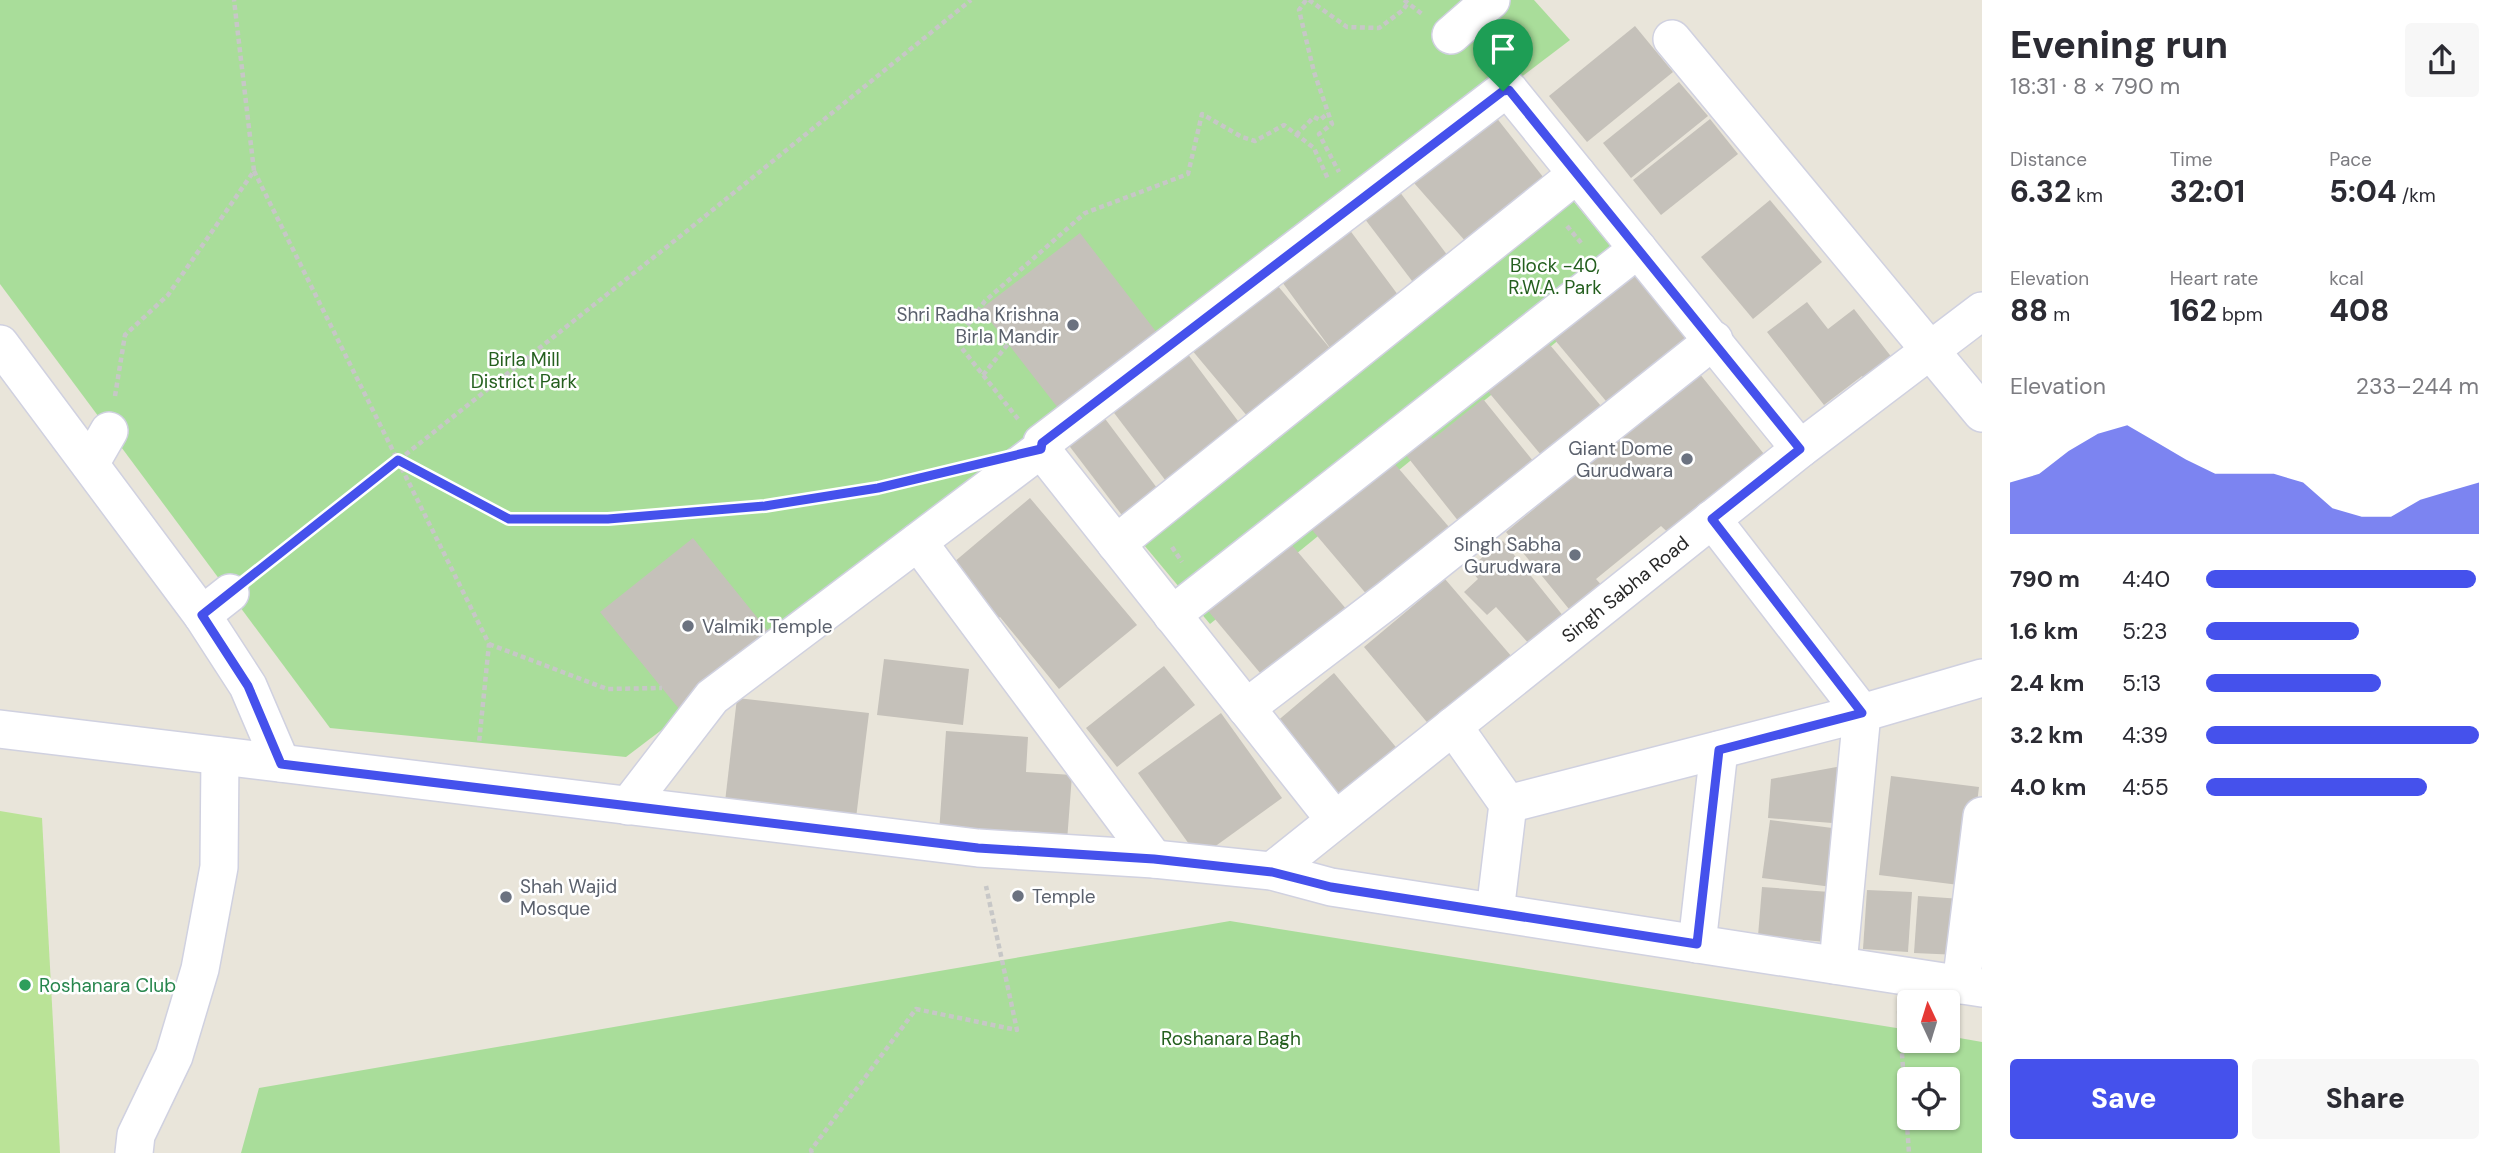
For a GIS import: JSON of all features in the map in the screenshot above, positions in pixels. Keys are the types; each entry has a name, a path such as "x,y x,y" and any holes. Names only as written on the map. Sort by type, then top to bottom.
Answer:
{"street":[{"path":"1451,35 1491,0"},
{"path":"1672,39 1982,413"},
{"path":"628,806 709,700 1041,449 1042,443 1503,91 1509,90 1800,449"},
{"path":"1116,544 1577,174"},
{"path":"1172,615 1638,249"},
{"name":"Singh Sabha Road","path":"1272,872 1800,449 1982,312"},
{"path":"1246,708 1389,599 1714,340"},
{"path":"0,344 90,464 216,604 281,764"},
{"path":"90,464 109,430"},
{"path":"1041,449 1335,820"},
{"path":"1712,519 1862,713 1838,964 1835,965"},
{"path":"918,542 1154,859"},
{"path":"1508,804 1862,713 1982,678"},
{"path":"1453,726 1508,804 1495,912"},
{"path":"0,729 978,848 1154,859 1272,872 1331,887 1972,986 1982,816"},
{"path":"1697,944 1719,750"},
{"path":"134,1153 136,1135 174,1056 200,969 219,867 220,756"}],"path":[{"path":"234,0 254,171 489,644 479,743"},
{"path":"216,604 688,230 971,0"},
{"path":"1341,182 1339,170 1318,134 1332,124 1314,72 1299,10 1307,0 1347,27 1379,28 1408,3"},
{"path":"1296,135 1314,117 1320,120 1328,113"},
{"path":"1041,449 956,341 985,301 1085,213 1188,174 1202,114 1242,137 1255,141 1284,125 1314,148 1333,185"},
{"path":"109,430 125,335 168,295 254,171"},
{"path":"1556,235 1567,226 1608,273"},
{"path":"983,375 1008,344"},
{"path":"398,460 509,519 608,519 765,506 878,488 960,468"},
{"path":"1182,539 1171,548 1204,590"},
{"path":"489,644 607,690 662,688"},
{"path":"812,1153 811,1150 916,1009 1017,1030 978,848"},
{"path":"1897,975 1909,1153"}],"green space":[{"name":"Birla Mill District Park","path":"0,0 1534,0 1570,40 626,757 330,728 0,284"},
{"name":"Block -40, R.W.A. Park","path":"1570,197 1636,277 1210,624 1144,545"},
{"name":"Roshanara Club","path":"0,811 42,818 60,1153 0,1153"},
{"name":"Roshanara Bagh","path":"1230,921 1897,1028 1897,1054 1960,1054 1960,1038 1982,1042 1982,1153 241,1153 259,1088"}],"building":[{"path":"1635,26 1673,72 1587,142 1549,96"},
{"path":"1679,82 1708,116 1631,178 1603,143"},
{"path":"1488,107 1551,187 1474,251 1407,175"},
{"path":"1710,119 1738,154 1661,215 1633,180"},
{"path":"1390,179 1457,268 1422,294 1355,206"},
{"path":"1770,200 1822,262 1753,319 1701,257"},
{"path":"1346,225 1404,303 1258,429 1186,343 1268,274 1333,352 1277,275"},
{"name":"Shri Radha Krishna Birla Mandir","path":"1080,233 1164,342 1065,417 981,309"},
{"path":"1628,262 1697,344 1616,413 1544,327"},
{"path":"1807,302 1828,329 1854,309 1900,368 1872,389 1862,376 1824,405 1767,332"},
{"path":"1540,333 1611,418 1551,467 1481,383"},
{"path":"1181,345 1247,433 1172,489 1105,401"},
{"path":"1699,373 1772,464 1676,540 1661,526 1596,579 1605,589 1573,614 1506,532"},
{"path":"1483,399 1542,472 1467,532 1398,445 1422,426 1433,439"},
{"path":"1100,412 1166,500 1131,527 1064,439"},
{"path":"1387,455 1455,534 1374,603 1301,517"},
{"path":"1030,498 1137,625 1059,689 1000,617 994,622 947,568"},
{"path":"1280,531 1353,617 1271,686 1199,600"},
{"name":"Valmiki Temple","path":"693,538 776,641 684,715 600,612"},
{"path":"1503,541 1572,627 1538,654 1496,607 1487,615 1464,592 1478,579 1469,568"},
{"path":"1445,579 1518,664 1436,733 1364,647"},
{"path":"884,659 969,669 963,725 877,715"},
{"path":"1164,666 1195,705 1117,767 1086,728"},
{"path":"1334,673 1405,758 1345,807 1275,723"},
{"path":"737,698 869,713 856,818 725,802"},
{"path":"1221,713 1282,798 1199,858 1138,773"},
{"path":"946,731 1028,737 1026,772 1072,775 1067,841 939,833"},
{"path":"1842,766 1845,824 1768,818 1771,779"},
{"path":"1891,776 1979,787 1967,886 1879,875"},
{"path":"1770,820 1840,829 1832,887 1762,878"},
{"path":"1762,887 1830,892 1826,942 1758,936"},
{"path":"1867,890 1912,892 1908,952 1863,949"},
{"path":"1918,896 1962,899 1959,955 1914,953"}],"place":[{"name":"Shri Radha Krishna Birla Mandir","path":"1073,325"},
{"name":"Giant Dome Gurudwara","path":"1687,459"},
{"name":"Singh Sabha Gurudwara","path":"1575,555"},
{"name":"Valmiki Temple","path":"688,626"},
{"name":"Temple","path":"1018,896"},
{"name":"Shah Wajid Mosque","path":"506,897"},
{"name":"Roshanara Club","path":"25,985"}],"route":[{"path":"1509,90 1800,449 1712,519 1862,713 1719,750 1697,944 1331,887 1272,872 1154,859 978,848 281,764 248,686 202,615 398,460 509,519 608,519 765,506 878,488 1041,449 1042,443 1503,91 1509,90"}]}
